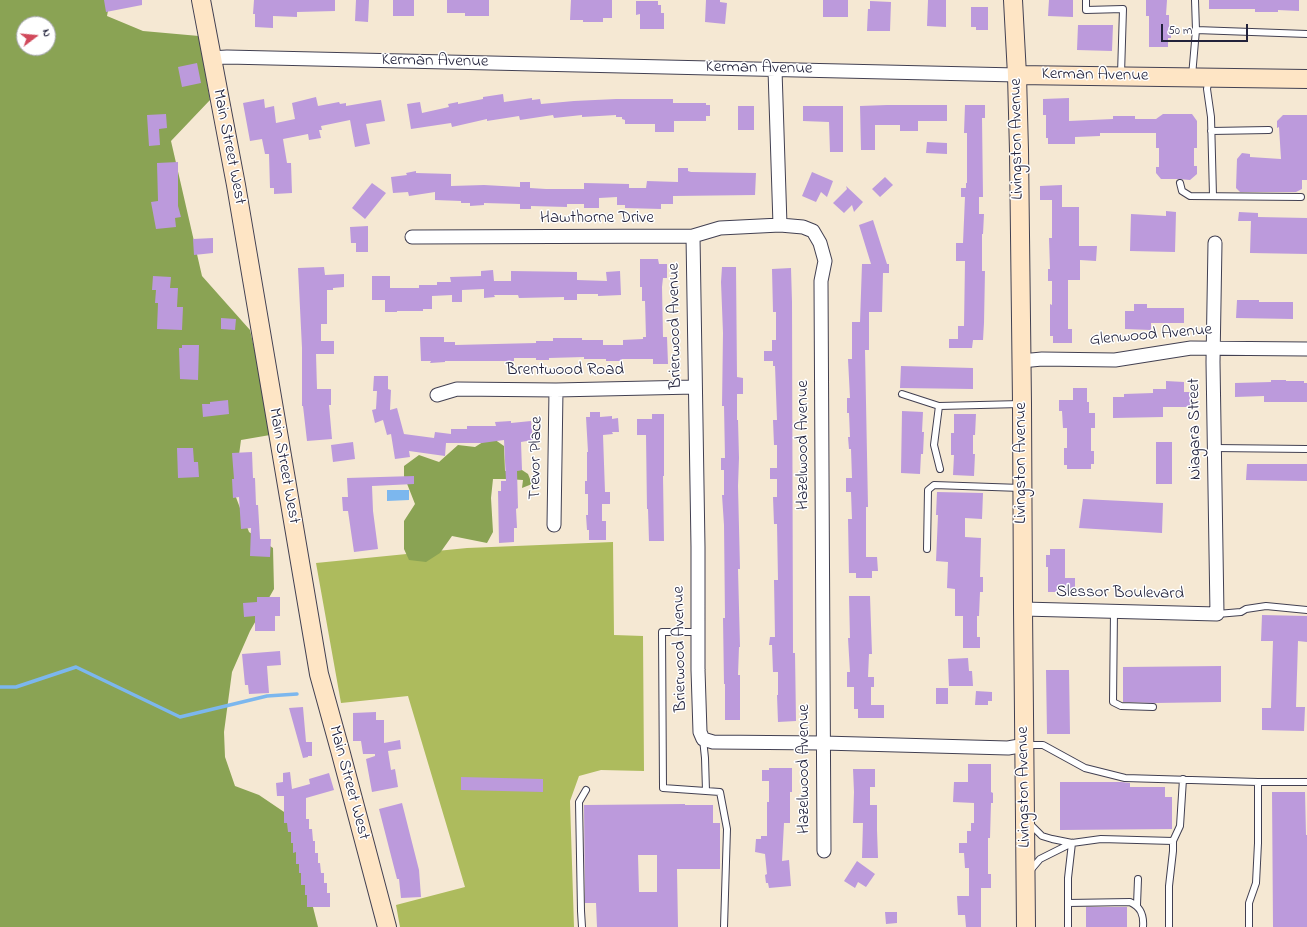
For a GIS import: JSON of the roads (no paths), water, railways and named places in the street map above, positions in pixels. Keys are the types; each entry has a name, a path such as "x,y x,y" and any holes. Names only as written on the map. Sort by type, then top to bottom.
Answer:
{"main road":[{"name":"Main Street West","path":"201,0 236,185 319,674 387,927"},
{"name":"Livingston Avenue","path":"1013,0 1017,75 1022,404 1026,927"},
{"name":"Kerman Avenue","path":"1017,75 1307,79"}],"street":[{"name":"Kerman Avenue","path":"211,58 227,57 1017,75"},
{"path":"775,70 780,225"},
{"name":"Hawthorne Drive","path":"412,237 693,236 720,228 780,225"},
{"name":"Hazelwood Avenue","path":"780,225 802,227 813,231 820,243 825,261 821,281 824,851"},
{"name":"Brierwood Avenue","path":"693,236 698,670 700,732 703,739"},
{"name":"Niagara Street","path":"1215,243 1213,348 1217,614"},
{"name":"Glenwood Avenue","path":"1021,361 1042,359 1115,360 1190,348 1307,349"},
{"name":"Brentwood Road","path":"437,395 457,389 556,390 695,387"},
{"name":"Trevor Place","path":"554,525 556,390"},
{"name":"Slessor Boulevard","path":"1023,609 1217,614"},
{"path":"703,739 713,742 823,743 1008,748 1025,745"}],"lane":[{"path":"1086,0 1086,10 1123,9 1121,76"},
{"path":"1191,77 1196,30 1195,0"},
{"path":"1196,30 1307,34"},
{"path":"1209,78 1207,89 1211,116 1213,196"},
{"path":"1211,132 1269,130"},
{"path":"1180,183 1182,191 1190,196 1302,197"},
{"path":"902,394 939,406 1022,404"},
{"path":"939,406 934,445 940,468"},
{"path":"1214,448 1307,449"},
{"path":"927,549 928,490 934,485 1023,488"},
{"path":"1217,614 1241,612 1246,609 1266,606 1307,610"},
{"path":"1114,611 1113,702 1121,706 1153,707"},
{"path":"698,632 662,632 663,788 720,792 727,829 724,927"},
{"path":"703,739 706,791"},
{"path":"1025,745 1043,745 1085,768 1125,778 1307,782"},
{"path":"1169,927 1169,886 1173,841 1180,826 1183,779"},
{"path":"1249,927 1249,903 1256,884 1258,782"},
{"path":"582,927 579,802 586,790"},
{"path":"1026,820 1042,836 1072,843"},
{"path":"1026,875 1040,859 1072,843 1101,839 1173,841"},
{"path":"1068,927 1068,878 1072,843"},
{"path":"1138,879 1138,905 1142,912 1143,927"},
{"path":"1068,903 1130,902 1138,905"}],"water":[{"path":"387,490 409,490 409,500 387,501"}],"waterway":[{"path":"0,687 16,687 76,667 180,717 267,696 297,694"}]}
